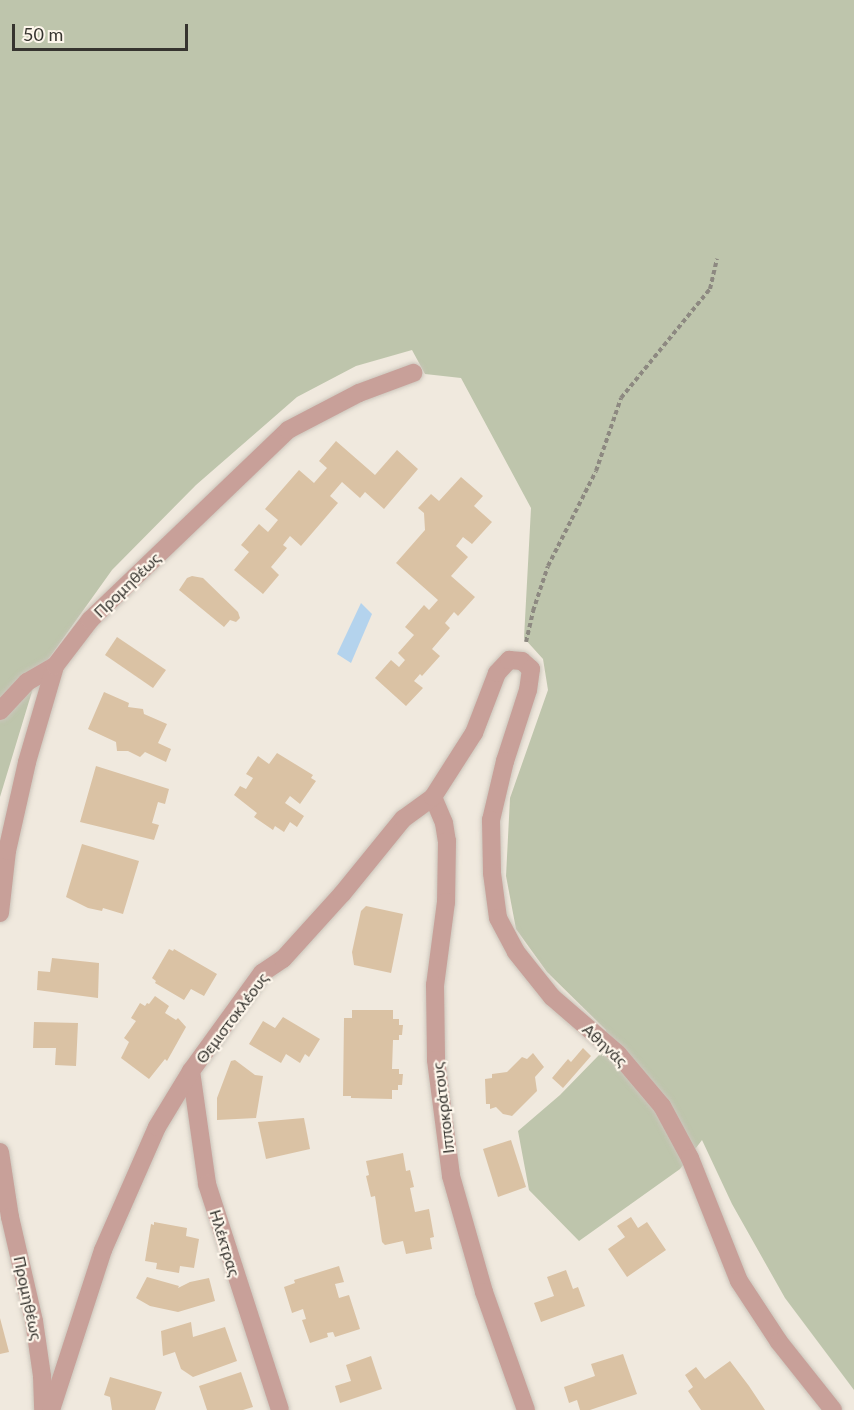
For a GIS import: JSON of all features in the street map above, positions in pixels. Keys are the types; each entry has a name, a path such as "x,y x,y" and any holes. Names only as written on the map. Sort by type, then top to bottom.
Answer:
{"street":[{"name":"Προμηθέως","path":"0,913 7,851 27,762 55,666 90,620 288,430 359,393 413,373"},
{"name":"Θεμιστοκλέους","path":"51,1410 103,1250 157,1127 191,1071 262,973 283,959 342,894 404,819 433,797 474,733 497,673 509,660 522,661"},
{"name":"Αθηνάς","path":"522,661 531,669 528,690 504,761 491,820 492,873 498,918 516,952 552,997 618,1054 662,1107 690,1158 739,1281 779,1342 833,1410"},
{"path":"0,711 27,682 55,666"},
{"name":"Ιπποκράτους","path":"433,797 444,823 447,841 446,902 435,985 436,1060 451,1176 484,1292 526,1410"},
{"name":"Ηλέκτρας","path":"191,1071 207,1184 280,1410"},
{"name":"Προμηθέως","path":"0,1152 10,1217 34,1321 42,1376 43,1410"}],"path":[{"path":"522,661 533,611 548,566 596,471 621,399 710,289 717,259"}],"green space":[{"path":"0,0 854,0 854,1390 785,1298 732,1204 702,1140 680,1169 579,1241 529,1190 518,1131 560,1095 599,1055 606,1030 547,972 516,929 506,876 510,798 548,690 543,659 524,638 531,508 461,378 425,374 412,350 356,366 297,397 196,485 112,570 37,675 0,797"}],"water":[{"path":"361,603 372,614 351,663 337,654"}],"building":[{"path":"336,441 375,475 397,450 418,469 384,509 365,492 360,498 342,482 330,496 338,503 301,546 290,536 283,545 287,548 271,567 279,575 263,594 234,570 249,552 241,545 259,524 268,532 278,520 265,509 299,470 314,483 327,468 319,461"},
{"path":"461,477 483,496 474,506 492,522 472,544 463,537 456,546 468,557 451,576 475,597 458,616 454,612 445,623 450,628 432,649 440,656 422,676 420,674 414,681 423,688 406,706 375,678 391,660 399,667 405,660 398,653 414,635 405,627 424,605 429,610 438,600 396,563 425,530 424,513 418,508 431,494 439,501"},
{"path":"192,576 203,578 238,612 240,618 236,622 230,620 224,627 179,590 187,578"},
{"path":"117,637 166,670 153,688 105,655"},
{"path":"104,692 129,703 128,707 143,709 144,714 167,724 158,743 171,749 166,762 145,752 140,757 128,751 117,751 116,742 88,729"},
{"path":"277,753 313,775 311,778 316,781 300,804 290,796 285,803 304,816 297,827 290,822 284,832 275,826 273,830 254,817 257,813 234,795 240,786 246,789 253,778 246,774 258,756 269,764"},
{"path":"96,766 169,789 165,804 158,802 152,823 159,825 154,840 80,822"},
{"path":"82,844 139,861 123,914 103,908 102,911 88,908 66,897"},
{"path":"366,906 403,914 391,973 354,965 352,952 361,911"},
{"path":"169,949 173,951 174,949 217,974 204,996 191,989 184,1000 155,983 156,981 152,978"},
{"path":"52,958 99,963 98,998 37,990 38,971 50,972"},
{"path":"155,996 169,1006 165,1013 176,1020 178,1018 186,1027 167,1061 165,1059 149,1079 121,1058 129,1042 124,1038 136,1021 131,1018 140,1003 145,1006"},
{"path":"352,1010 393,1010 393,1019 399,1019 399,1025 403,1025 399,1040 393,1040 392,1069 399,1069 399,1074 403,1074 402,1085 398,1085 398,1090 392,1090 392,1099 343,1096 344,1018 352,1018"},
{"path":"283,1017 320,1039 309,1057 305,1054 300,1063 286,1054 281,1063 249,1044 263,1021 275,1028"},
{"path":"34,1022 78,1023 76,1066 55,1065 56,1048 33,1048"},
{"path":"583,1048 591,1056 563,1088 552,1078 568,1059 571,1062"},
{"path":"533,1053 544,1067 535,1077 537,1091 512,1116 503,1114 496,1107 490,1109 490,1104 486,1104 485,1079 492,1078 492,1074 507,1072 522,1057 527,1059"},
{"path":"235,1060 255,1075 263,1076 256,1118 217,1120 217,1098 231,1061"},
{"path":"304,1118 310,1149 266,1159 258,1122"},
{"path":"511,1140 526,1187 498,1197 483,1149"},
{"path":"403,1153 406,1171 410,1170 414,1187 410,1188 415,1212 429,1209 434,1237 430,1238 432,1249 406,1254 403,1241 385,1245 382,1242 375,1196 371,1197 366,1176 369,1175 366,1161"},
{"path":"631,1217 638,1228 647,1222 666,1250 627,1277 608,1249 625,1237 617,1226"},
{"path":"154,1222 187,1228 186,1236 199,1239 194,1268 180,1266 179,1273 156,1269 157,1263 145,1261 151,1224 154,1225"},
{"path":"339,1266 344,1282 335,1284 339,1298 349,1295 360,1329 335,1337 333,1332 327,1333 328,1337 310,1343 302,1320 306,1319 303,1309 292,1313 284,1287 295,1283 294,1280"},
{"path":"566,1270 573,1289 578,1287 585,1306 541,1322 534,1303 554,1296 547,1277"},
{"path":"147,1277 179,1286 178,1288 190,1282 209,1278 215,1301 178,1312 150,1306 136,1298"},
{"path":"0,1318 9,1352 0,1354"},
{"path":"191,1322 193,1337 225,1327 237,1361 193,1377 181,1369 175,1352 163,1356 161,1331"},
{"path":"623,1354 637,1394 590,1410 580,1410 577,1400 569,1403 564,1387 595,1376 591,1364"},
{"path":"371,1356 382,1389 340,1403 335,1386 351,1381 346,1365"},
{"path":"730,1361 765,1410 701,1410 688,1391 693,1387 685,1375 696,1367 705,1379"},
{"path":"241,1372 253,1407 243,1410 207,1410 199,1386"},
{"path":"110,1377 162,1392 155,1410 112,1410 110,1397 104,1395"}]}
